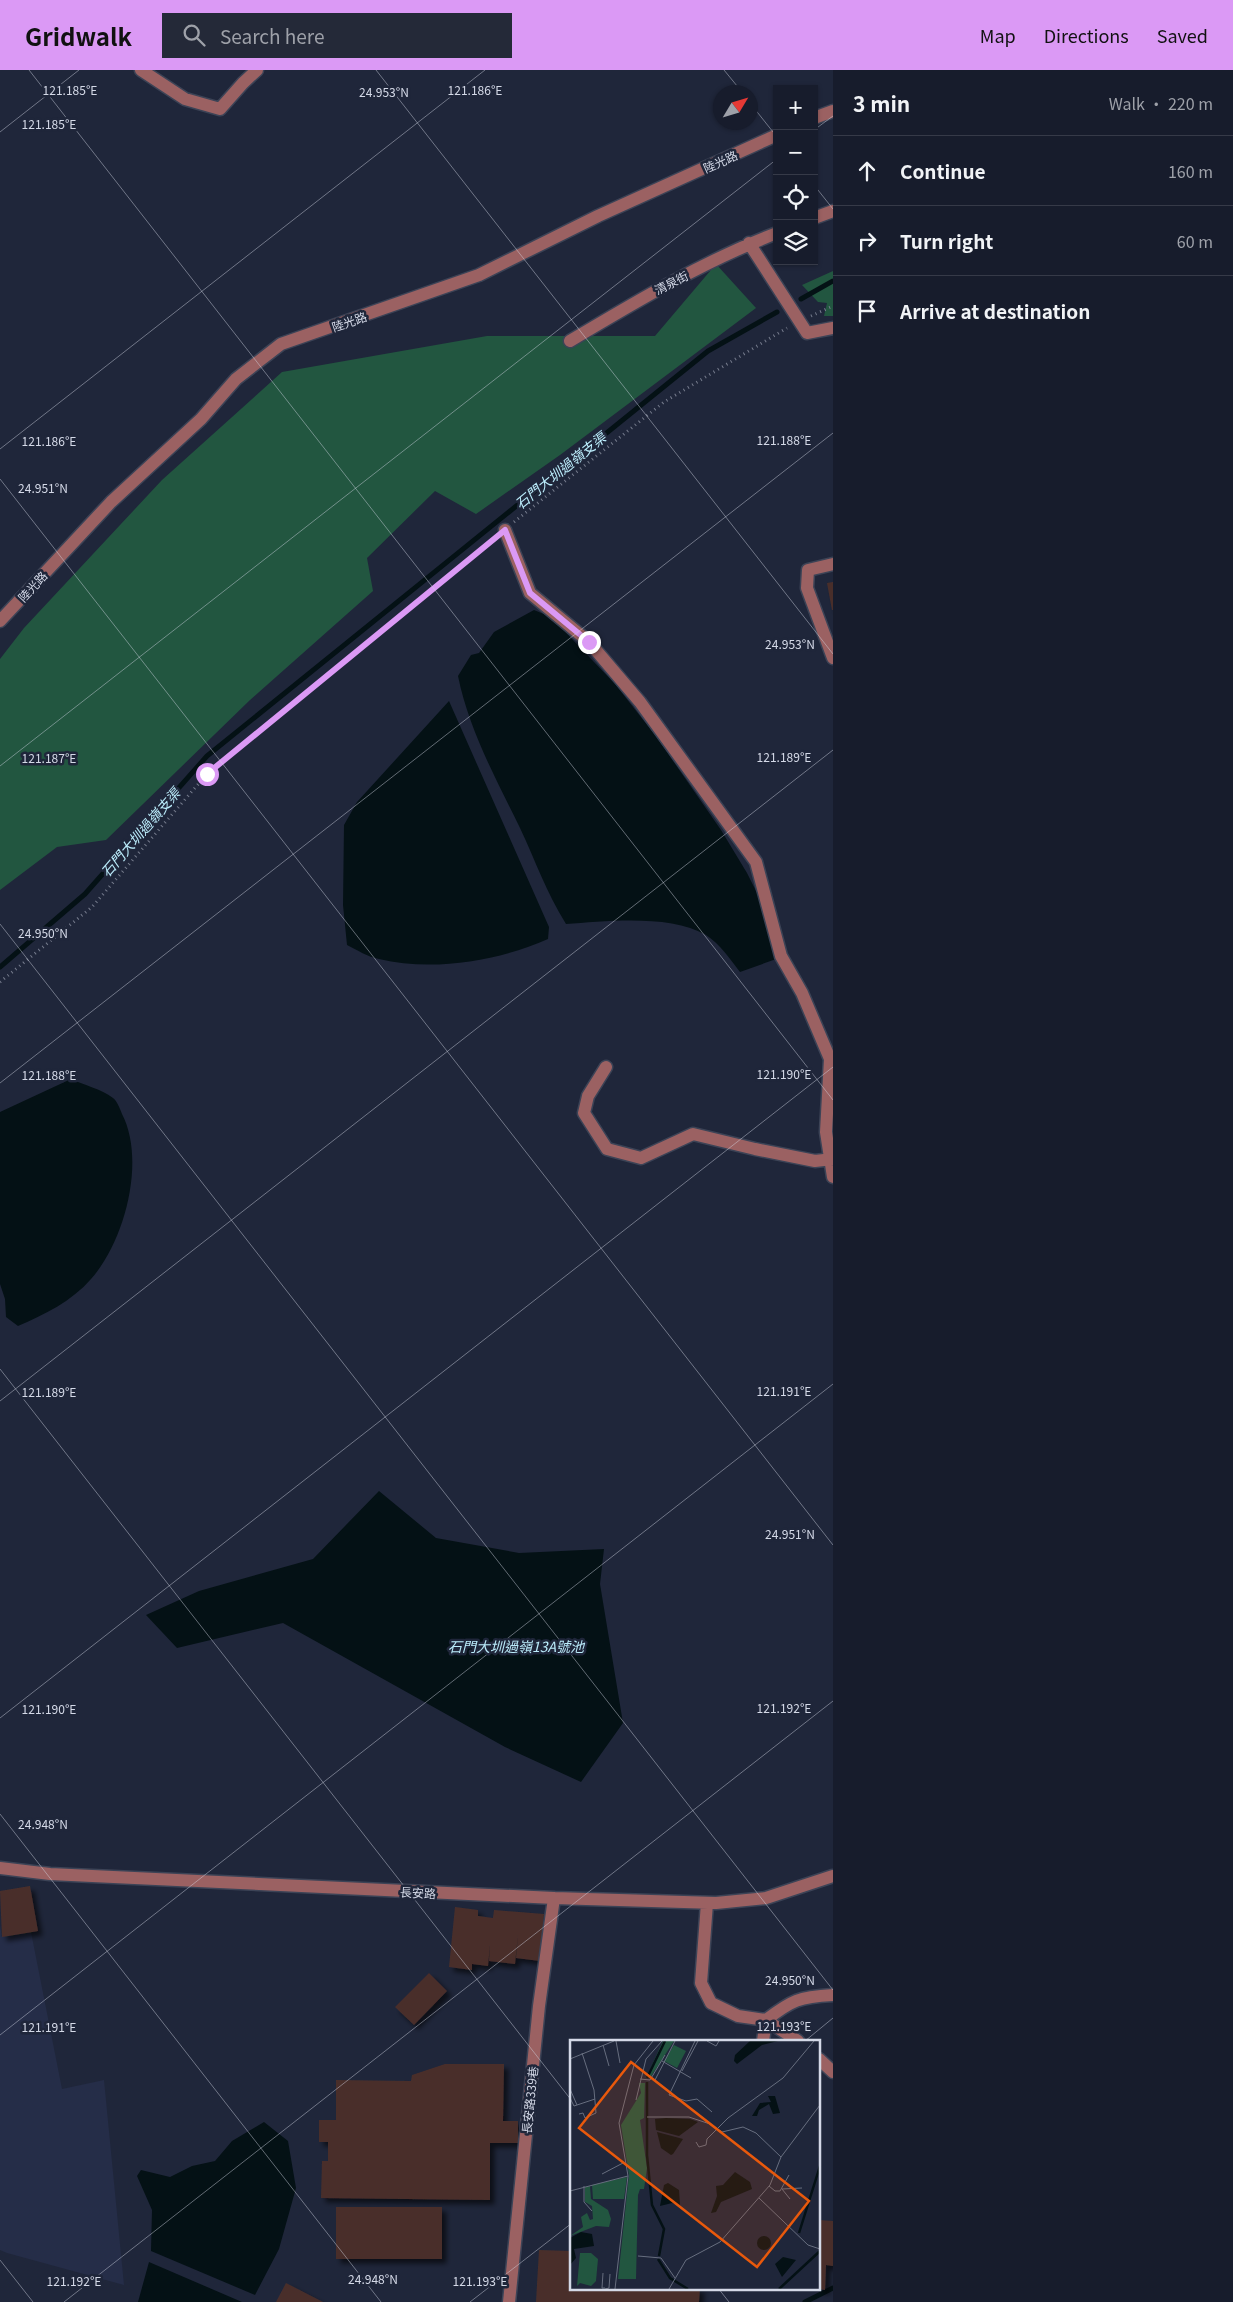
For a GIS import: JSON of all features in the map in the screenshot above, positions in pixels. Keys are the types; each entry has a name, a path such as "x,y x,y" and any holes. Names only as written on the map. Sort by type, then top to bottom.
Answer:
{"street":[{"path":"141,70 184,100 220,109 257,70"},
{"path":"818,117 833,111"},
{"name":"陸光路","path":"0,621 111,502 201,418 236,379 282,344 479,276 598,216 773,137"},
{"path":"818,216 833,210"},
{"name":"清泉街","path":"570,341 659,288 749,243 773,234"},
{"path":"749,243 807,333 833,328"},
{"path":"505,530 530,593 596,649 640,702 756,862 781,956 802,993 830,1059 826,1132 833,1177"},
{"path":"833,564 808,570 807,588 833,658"},
{"path":"606,1067 588,1096 584,1113 607,1148 641,1158 693,1134 756,1150 815,1161 831,1159"},
{"name":"長安路","path":"0,1868 50,1874 554,1898 707,1903 766,1898 833,1876"},
{"name":"長安路339巷","path":"509,2302 539,2006 554,1898"},
{"path":"707,1903 701,1984 711,2003 738,2016 766,2020 796,2040"},
{"path":"763,2040 766,2020 790,2002 810,1996 833,1996"},
{"path":"820,2061 833,2072"}],"path":[{"path":"0,982 92,907 207,774 505,530 664,402 799,321 833,306"}],"shaded area":[{"path":"0,1925 2,1937 31,1932 62,2089 104,2080 124,2285 0,2250"}],"green space":[{"path":"716,264 756,308 560,455 476,514 435,491 367,558 373,591 250,700 106,840 57,847 0,890 0,659 24,628 162,480 282,372 487,336 655,336"},
{"path":"833,271 833,316 824,316 827,303 818,302 802,285"}],"water":[{"path":"534,610 551,617 615,684 655,735 721,830 747,873 765,909 779,958 740,972 716,943 692,928 638,920 566,924 547,889 484,754 469,716 458,676 471,655 479,653 494,632"},
{"path":"449,701 549,927 548,939 508,953 465,962 421,964 400,963 375,958 347,945 343,905 344,825 357,802"},
{"path":"71,1079 108,1095 118,1105 129,1133 132,1154 132,1176 128,1200 114,1244 91,1279 57,1307 18,1326 6,1317 5,1299 0,1284 0,1112"},
{"name":"石門大圳過嶺13A號池","path":"379,1491 436,1538 519,1553 604,1549 600,1584 623,1723 581,1782 505,1747 283,1623 177,1648 146,1615 199,1591 313,1559"},
{"path":"264,2122 288,2141 296,2188 279,2249 255,2295 151,2251 152,2210 137,2176 141,2170 170,2177 192,2166 215,2161 232,2141"},
{"path":"149,2262 242,2302 138,2302"}],"building":[{"path":"833,582 833,610 832,610 827,583"},
{"path":"30,1886 38,1931 2,1937 0,1891"},
{"path":"455,1907 478,1910 478,1916 493,1918 494,1910 544,1914 540,1961 516,1958 518,1934 515,1964 489,1961 490,1944 488,1966 472,1964 472,1970 449,1967"},
{"path":"429,1973 447,1991 414,2025 395,2007"},
{"path":"445,2064 504,2064 503,2121 518,2121 518,2143 490,2143 490,2200 321,2198 322,2161 328,2161 328,2142 319,2142 319,2120 336,2120 336,2080 411,2081 412,2075"},
{"path":"336,2207 442,2207 442,2259 336,2259"},
{"path":"820,2220 833,2221 833,2266 826,2265 825,2290 820,2289"},
{"path":"539,2250 570,2251 570,2290 700,2290 699,2302 536,2302"},
{"path":"286,2283 323,2302 276,2302"}],"waterway":[{"name":"石門大圳過嶺支渠","path":"801,299 833,281"},
{"name":"石門大圳過嶺支渠","path":"0,967 85,894 207,756 708,351 777,312"},
{"path":"805,2302 833,2288"}],"route":[{"path":"207,774 505,530 530,593 589,642"}]}
